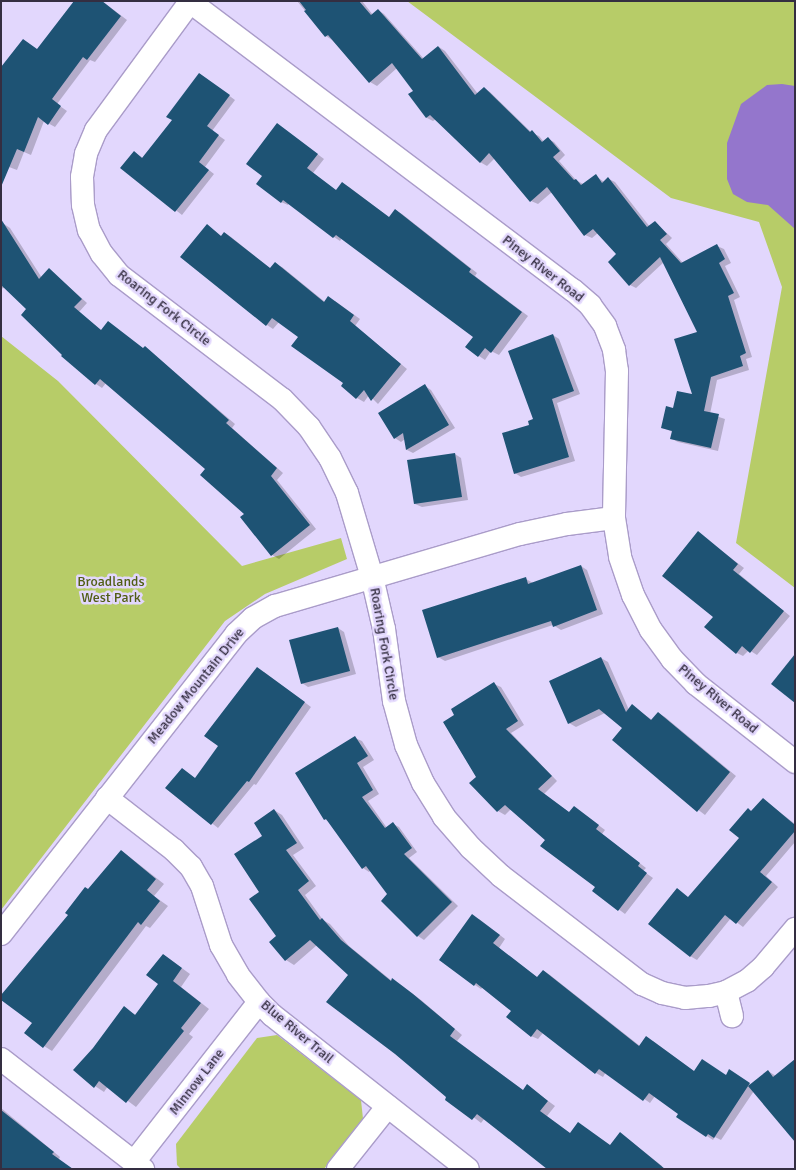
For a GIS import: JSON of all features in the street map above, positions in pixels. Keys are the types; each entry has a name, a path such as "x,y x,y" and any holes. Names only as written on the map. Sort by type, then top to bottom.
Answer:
{"street":[{"name":"Roaring Fork Circle","path":"189,2 96,130 86,154 82,177 75,199 102,254 119,275 265,386 309,427 330,458 347,493 372,577 384,629 394,701 406,745 426,788 444,817 471,848 501,876 642,984 662,993 685,998 726,992 747,981 764,967 795,929"},
{"name":"Piney River Road","path":"189,2 573,290 590,306 605,326 614,350 618,371 614,518 620,557 633,595 651,630 672,659 696,684 795,762"},
{"name":"Meadow Mountain Drive","path":"1,934 236,634 253,618 275,606 520,534 567,524 614,518"},
{"name":"Blue River Trail","path":"107,798 174,850 191,867 202,886 222,945 238,975 259,1002 468,1169"},
{"path":"726,992 732,1016"},
{"name":"Minnow Lane","path":"138,1165 259,1002"},
{"path":"1,1058 138,1165"},
{"path":"338,1169 388,1106"}],"green space":[{"path":"407,1 795,1 795,588 736,543 782,287 759,222 671,198"},
{"name":"Broadlands West Park","path":"1,336 58,381 242,566 341,538 347,559 265,594 225,621 1,910"},
{"path":"277,1035 361,1100 363,1119 324,1169 181,1169 177,1165 176,1144 257,1038"}],"shaded area":[{"path":"782,84 795,86 795,229 768,205 747,202 733,194 727,179 727,143 741,104 767,85"}],"building":[{"path":"74,1 102,1 121,16 87,60 83,57 52,99 61,106 48,125 38,117 24,152 17,149 1,187 1,67 23,39 37,49"},
{"path":"299,1 359,1 371,15 378,9 422,59 438,46 475,95 484,87 530,132 532,130 542,142 548,137 560,151 553,157 574,180 576,179 581,185 596,174 602,183 608,177 647,227 655,221 667,234 660,240 681,263 717,244 725,259 719,263 734,293 728,296 746,353 740,356 743,366 711,377 704,411 719,414 711,448 670,439 672,431 661,428 666,406 673,408 677,391 692,394 674,339 697,332 660,257 629,286 608,262 616,254 593,229 584,236 547,187 530,202 489,153 480,163 430,115 426,118 408,94 413,91 392,63 369,83 328,35 325,37 304,11 306,10"},
{"path":"199,73 230,95 207,126 219,135 199,162 209,170 175,212 120,168 134,151 142,158 172,120 166,117"},
{"path":"277,123 318,154 307,168 336,190 342,182 389,217 395,209 471,269 469,272 522,312 491,353 485,348 478,357 465,347 473,337 336,235 333,238 283,200 281,203 256,184 262,176 246,164"},
{"path":"1,219 39,279 49,268 82,299 74,307 101,330 108,321 143,348 145,346 229,420 226,423 277,468 271,476 310,525 271,556 240,517 244,514 200,475 205,469 100,379 95,385 61,356 21,315 26,309 1,285"},
{"path":"207,224 221,236 224,232 270,268 275,262 324,302 328,296 354,315 350,321 401,364 371,401 364,390 356,399 341,386 343,383 291,346 298,337 272,318 266,326 180,257"},
{"path":"553,334 574,391 552,399 569,457 514,474 502,433 529,425 528,421 533,419 508,351"},
{"path":"425,384 449,425 406,450 403,433 394,439 378,413"},
{"path":"455,453 462,497 414,504 407,460"},
{"path":"698,531 738,564 733,570 784,611 750,653 742,646 736,654 704,627 713,617 662,576"},
{"path":"581,565 597,610 553,627 551,621 437,658 422,610 526,577 528,584"},
{"path":"338,627 350,671 301,684 289,640"},
{"path":"795,654 795,703 771,684"},
{"path":"601,657 626,712 632,704 651,720 658,712 730,772 697,812 612,740 622,728 599,709 568,724 549,681"},
{"path":"257,667 305,702 249,782 247,781 211,825 165,788 182,768 195,778 218,746 204,736"},
{"path":"494,682 518,721 506,729 552,776 538,789 569,812 574,806 599,825 596,829 640,863 638,866 647,873 618,911 592,891 595,887 540,846 545,840 505,805 497,812 469,783 476,777 443,722 454,715 451,709"},
{"path":"355,736 368,756 357,763 373,790 362,797 385,828 393,822 412,848 404,854 452,902 417,937 381,901 387,894 366,866 362,869 326,819 324,820 295,773"},
{"path":"763,798 795,825 795,831 760,872 772,882 736,924 725,915 690,957 648,924 677,888 688,897 739,838 729,830 748,808 751,811"},
{"path":"274,809 297,843 286,850 309,881 298,890 320,920 322,918 341,940 391,981 392,978 413,994 455,1029 450,1036 523,1090 527,1084 548,1101 540,1111 570,1133 578,1122 610,1145 620,1132 665,1169 547,1169 477,1114 472,1120 445,1100 446,1097 395,1054 326,1002 348,975 310,940 285,961 269,942 276,936 249,899 259,892 234,854 262,836 254,823"},
{"path":"121,850 156,879 147,890 160,901 141,925 138,922 43,1048 24,1033 32,1023 1,1000 1,995 68,915 65,913 85,887 88,889"},
{"path":"472,914 500,935 493,943 537,977 543,970 639,1046 646,1036 694,1071 702,1059 726,1075 729,1069 750,1083 714,1138 708,1134 706,1137 676,1117 678,1114 649,1093 643,1101 599,1069 595,1074 537,1029 531,1037 506,1017 511,1011 476,983 474,986 439,960"},
{"path":"163,954 182,968 173,981 201,1003 181,1028 184,1031 126,1103 99,1081 94,1088 73,1070 93,1048 124,1006 135,1015 158,984 146,975"},
{"path":"795,1059 795,1142 748,1086 768,1070 773,1077"},
{"path":"1,1110 54,1152 52,1154 73,1169 1,1169"}]}
